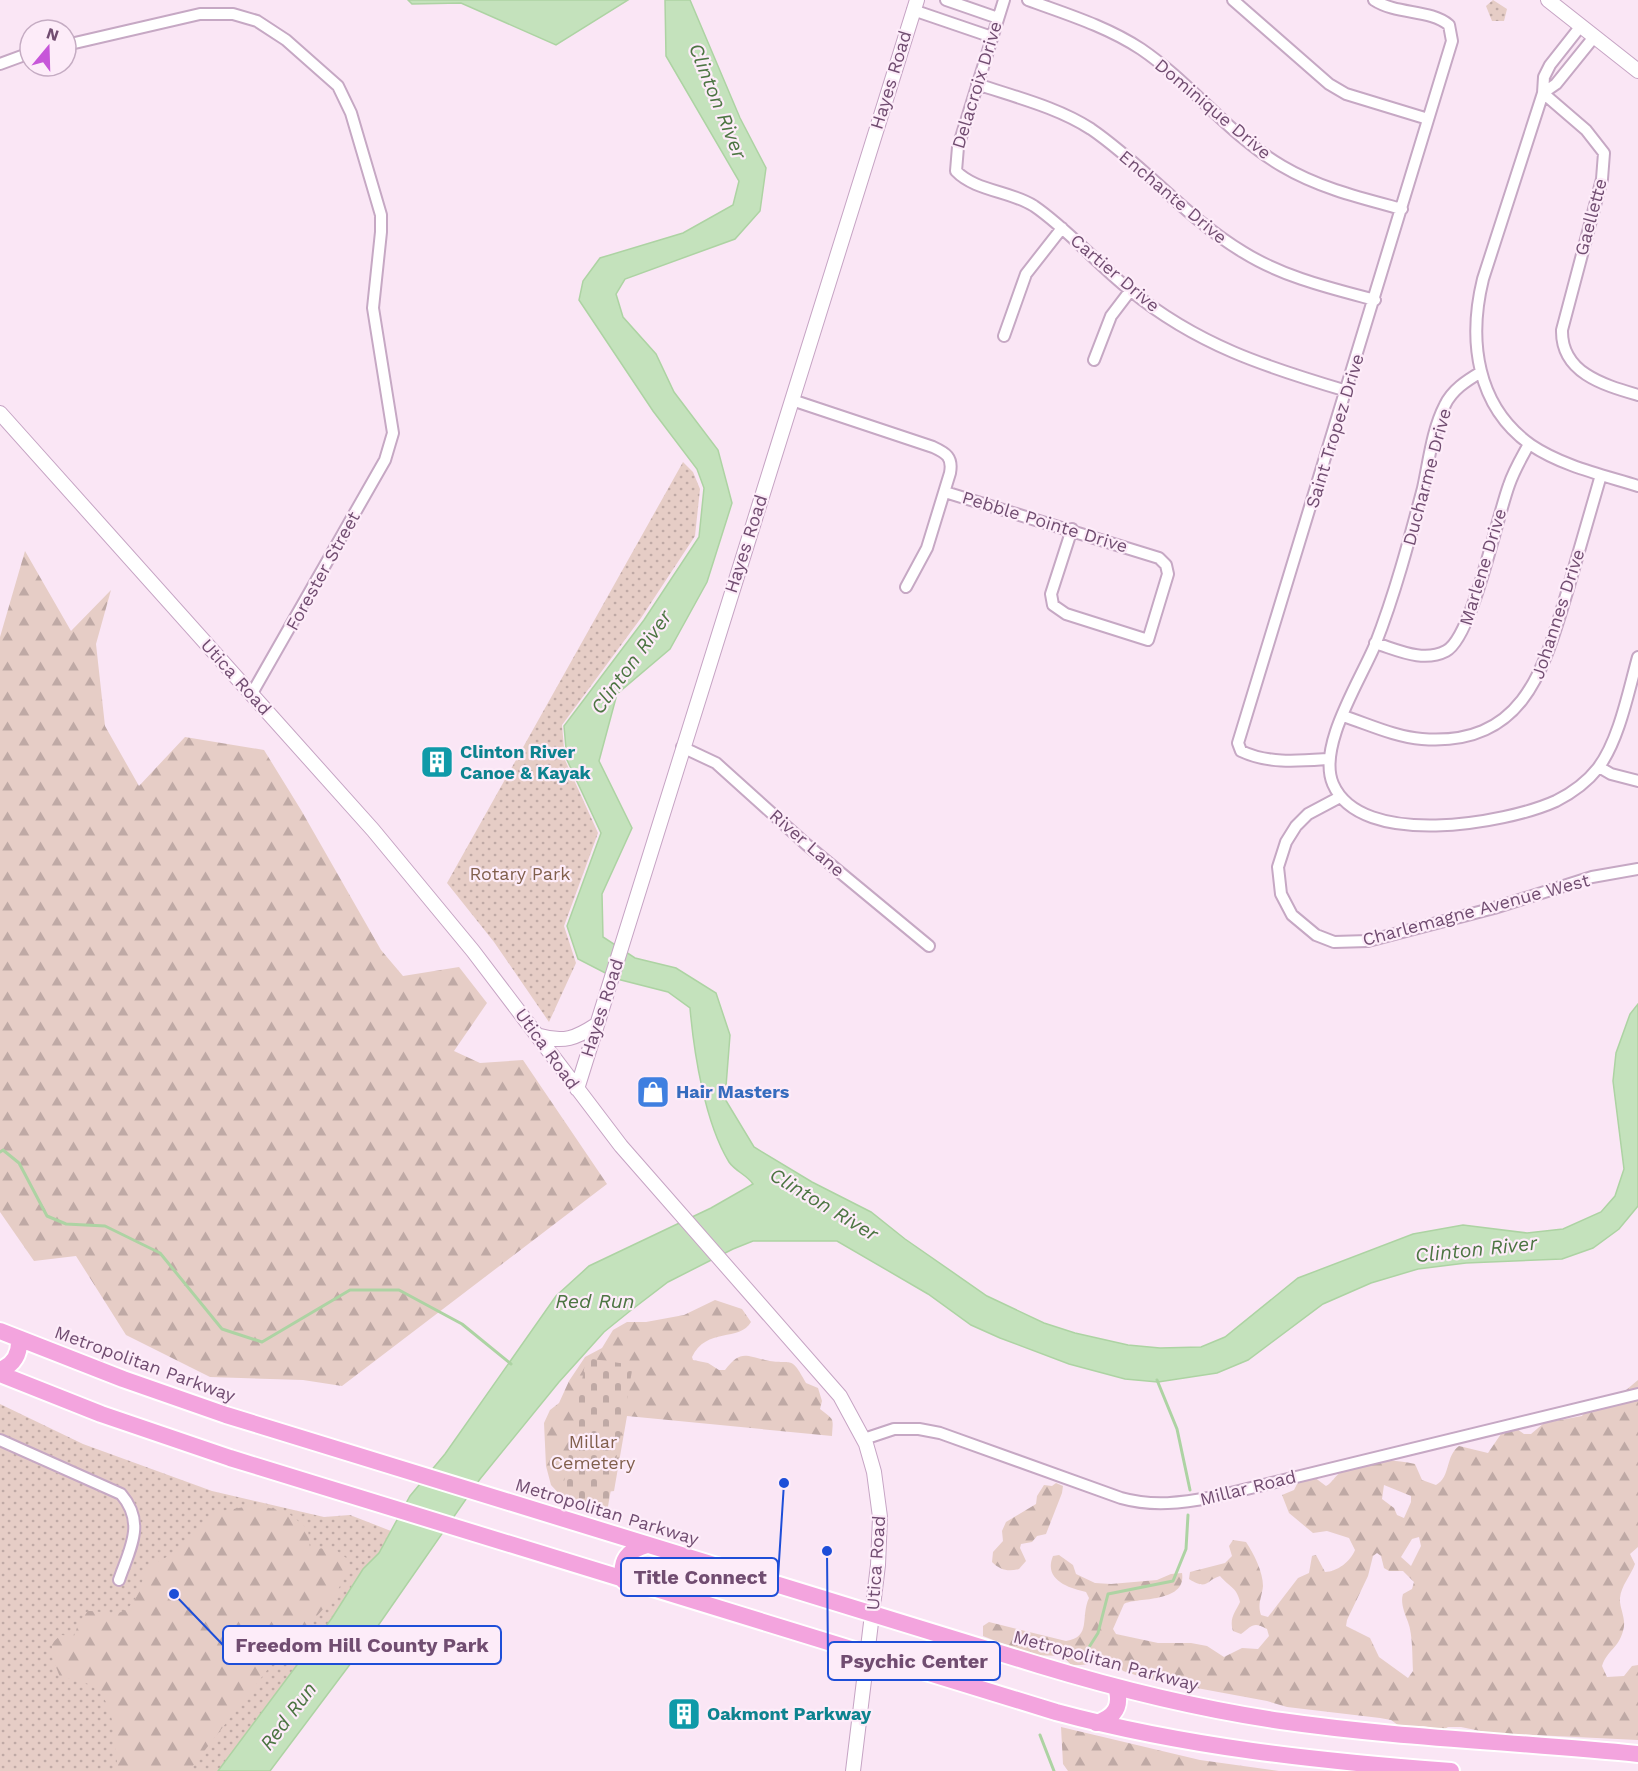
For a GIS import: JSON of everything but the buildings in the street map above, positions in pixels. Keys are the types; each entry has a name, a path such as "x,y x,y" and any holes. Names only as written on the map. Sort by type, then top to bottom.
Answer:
{"main road":[{"name":"Metropolitan Parkway","path":"0,1331 168,1395 487,1496 1116,1687 1217,1710 1320,1726 1638,1754"},
{"path":"0,1370 16,1358 19,1339"},
{"path":"0,1374 176,1440 624,1581 1096,1722 1173,1740 1259,1753 1451,1771"},
{"path":"624,1581 622,1566 625,1558 632,1550 647,1545"},
{"path":"1096,1722 1106,1720 1116,1711 1119,1699 1116,1687"}],"street":[{"path":"946,0 998,18"},
{"name":"Delacroix Drive","path":"956,171 958,147 1004,0"},
{"name":"Dominique Drive","path":"1028,0 1097,26 1141,50 1257,149 1294,173 1336,191 1402,209"},
{"path":"1233,0 1329,84 1346,94 1428,119"},
{"name":"Saint Tropez Drive","path":"1328,759 1293,762 1261,758 1241,751 1238,743 1375,300 1452,41 1449,25 1438,17 1398,11 1374,0"},
{"path":"1548,0 1638,71"},
{"path":"915,5 992,37"},
{"name":"Hayes Road","path":"577,1089 915,5"},
{"name":"Forester Street","path":"78,42 200,14 233,14 257,21 286,40 338,86 351,113 381,215 373,308 393,433 391,444 379,471 260,684 251,695"},
{"path":"1580,27 1550,65 1544,77 1543,93 1479,297 1475,345 1481,372 1498,410 1529,444 1545,453 1601,475 1638,486"},
{"path":"1543,93 1556,84 1594,37"},
{"path":"0,64 18,58"},
{"name":"Enchante Drive","path":"977,84 1057,111 1082,124 1102,138 1203,225 1264,264 1320,285 1375,300"},
{"name":"Gaellette","path":"1543,93 1586,130 1604,153 1602,179 1562,330 1564,346 1572,362 1590,378 1638,395"},
{"name":"Cartier Drive","path":"956,171 966,179 1024,200 1062,228 1131,291 1177,323 1259,365 1347,391"},
{"path":"1004,336 1026,274 1062,228"},
{"path":"1094,360 1111,316 1131,291"},
{"name":"Ducharme Drive","path":"1328,759 1343,716 1376,643 1407,549 1441,414 1453,392 1481,372"},
{"name":"Pebble Pointe Drive","path":"792,400 945,453 952,463 945,492 1072,530 1155,556 1166,565 1166,579 1148,640 1066,614 1053,605 1051,594 1072,530"},
{"name":"Utica Road","path":"0,414 373,830 540,1036 577,1089 675,1209 840,1396 864,1439 874,1472 880,1517 868,1655 853,1771"},
{"name":"Marlene Drive","path":"1376,643 1420,656 1435,655 1456,644 1473,603 1509,483 1529,444"},
{"name":"Johannes Drive","path":"1343,716 1405,736 1442,739 1476,732 1498,721 1517,707 1531,692 1546,660 1601,475"},
{"path":"906,587 927,548 945,492"},
{"path":"1328,759 1331,779 1340,797 1358,810 1396,823 1429,827 1476,823 1555,801 1575,790 1599,767 1614,734 1638,657"},
{"name":"River Lane","path":"682,747 716,764 807,845 929,946"},
{"path":"1599,767 1617,777 1638,781"},
{"name":"Charlemagne Avenue West","path":"1340,797 1308,814 1296,826 1286,842 1278,867 1281,894 1293,915 1316,935 1334,942 1368,941 1494,908 1592,877 1638,869"},
{"path":"540,1036 554,1040 572,1039 596,1025"},
{"name":"Millar Road","path":"864,1439 894,1429 930,1431 1121,1498 1136,1502 1170,1504 1214,1497 1638,1394"},
{"path":"0,1440 121,1494 132,1506 136,1523 119,1580"}],"green space":[{"path":"1493,0 1507,9 1504,21 1492,21 1486,6"},
{"name":"Rotary Park","path":"683,462 693,472 700,489 695,536 641,618 562,725 565,760 598,833 564,926 576,963 549,1022 494,942 447,883"},
{"path":"25,551 71,631 111,590 96,644 105,726 139,786 185,737 264,750 381,950 403,976 459,967 487,1003 454,1051 480,1063 523,1060 607,1184 342,1386 303,1380 210,1377 126,1335 76,1256 34,1261 0,1212 0,637"},
{"path":"715,1300 742,1309 751,1322 739,1332 706,1342 698,1348 692,1357 693,1360 708,1363 719,1370 725,1370 743,1356 790,1362 797,1368 806,1383 818,1388 822,1401 820,1409 832,1420 832,1436 627,1416 614,1491 563,1498 551,1485 546,1466 544,1423 550,1410 559,1403 569,1381 585,1357 602,1348 613,1330 627,1322 646,1322 684,1315"},
{"name":"Millar Cemetery","path":"586,1358 633,1365 607,1512 561,1499"},
{"path":"1638,1380 1638,1547 1630,1554 1635,1564 1621,1594 1623,1631 1602,1666 1607,1677 1624,1676 1632,1666 1638,1665 1638,1740 1490,1733 1461,1727 1448,1727 1443,1730 1423,1726 1402,1728 1391,1720 1287,1707 1267,1701 1148,1679 1123,1671 1110,1656 1101,1656 1095,1662 1088,1664 1071,1665 1063,1656 1031,1655 983,1636 983,1626 989,1622 1066,1641 1079,1635 1084,1625 1089,1598 1086,1592 1065,1585 1055,1577 1051,1564 1053,1556 1059,1555 1073,1565 1076,1574 1095,1583 1157,1580 1171,1574 1182,1573 1181,1583 1177,1590 1169,1595 1124,1604 1113,1629 1116,1634 1158,1643 1191,1643 1207,1646 1224,1657 1242,1648 1258,1649 1269,1636 1267,1629 1256,1625 1241,1634 1233,1631 1232,1619 1240,1602 1234,1590 1220,1576 1206,1584 1200,1584 1189,1579 1190,1572 1225,1563 1232,1556 1229,1546 1233,1540 1246,1542 1261,1575 1263,1586 1261,1615 1268,1617 1298,1578 1309,1573 1312,1556 1316,1555 1325,1572 1339,1568 1347,1562 1355,1550 1349,1538 1327,1531 1313,1533 1289,1513 1282,1495 1294,1490 1301,1476 1314,1477 1326,1486 1349,1468 1367,1462 1396,1461 1415,1464 1422,1480 1436,1485 1444,1477 1452,1455 1459,1446 1488,1453 1503,1431 1517,1429 1524,1434 1531,1434 1544,1423 1582,1416 1587,1408 1619,1396","holes":["1384,1485 1411,1496 1411,1502 1404,1518 1397,1515 1394,1508 1382,1499","1419,1537 1421,1546 1411,1566 1401,1557 1412,1539","1377,1553 1381,1556 1384,1568 1389,1571 1403,1571 1414,1582 1412,1589 1402,1597 1403,1608 1410,1627 1412,1646 1413,1671 1408,1678 1379,1657 1370,1638 1346,1626 1368,1576 1373,1556"]},
{"path":"0,1404 83,1444 212,1491 324,1517 350,1515 391,1531 379,1553 363,1569 332,1618 218,1771 0,1771"},
{"path":"1056,1483 1063,1486 1062,1493 1046,1534 1037,1536 1032,1542 1021,1544 1020,1548 1026,1561 1015,1570 1004,1570 995,1565 992,1562 993,1552 1003,1541 1002,1531 1006,1522 1036,1504 1037,1496 1044,1485 1052,1486"},
{"path":"256,1505 287,1512 308,1529 310,1549 333,1548 349,1560 346,1575 316,1618 278,1657 189,1771 119,1771 110,1711 105,1701 98,1691 88,1684 60,1677 52,1657 52,1643 61,1635 74,1636 79,1622 88,1611 118,1613 124,1611 134,1601 146,1568 178,1551 216,1512"},
{"path":"1061,1727 1200,1760 1279,1771 1068,1771 1063,1764"}],"water":[{"path":"408,0 628,0 556,45 461,3 412,4"},
{"path":"665,0 690,0 740,118 766,168 760,211 735,239 625,279 616,294 623,317 656,354 674,392 718,450 732,503 707,582 670,649 617,694 599,761 632,828 602,894 603,937 635,958 676,968 716,993 730,1035 725,1099 754,1147 812,1182 871,1212 905,1239 987,1296 1044,1323 1075,1333 1128,1345 1160,1348 1201,1347 1225,1337 1298,1278 1413,1234 1463,1225 1527,1233 1563,1229 1601,1212 1615,1196 1624,1169 1613,1081 1616,1053 1630,1014 1638,1004 1638,1206 1619,1229 1593,1248 1562,1259 1466,1263 1418,1269 1371,1283 1323,1304 1248,1360 1217,1373 1158,1382 1125,1379 1069,1364 1000,1338 971,1325 928,1294 837,1241 753,1241 668,1282 604,1332 559,1382 480,1479 366,1643 270,1771 218,1771 332,1618 363,1569 379,1553 410,1496 445,1454 556,1296 589,1266 711,1208 753,1184 729,1162 713,1128 702,1088 690,1008 668,992 617,979 578,959 567,926 601,833 567,760 564,726 644,620 699,537 704,488 697,469 653,411 579,300 583,281 600,258 683,233 733,205 739,181 666,56"}],"waterway":[{"path":"0,1152 3,1150 19,1163 47,1216 66,1224 105,1226 160,1253 222,1329 262,1342 350,1290 399,1290 462,1324 511,1364"},
{"path":"1157,1380 1177,1429 1190,1490"},
{"path":"1086,1652 1098,1633 1108,1594 1173,1581 1186,1549 1188,1515"},
{"path":"1040,1735 1054,1771"}],"place":[{"name":"Clinton River Canoe & Kayak","path":"437,762"},
{"name":"Hair Masters","path":"653,1092"},
{"name":"Title Connect","path":"784,1483"},
{"name":"Psychic Center","path":"827,1551"},
{"name":"Freedom Hill County Park","path":"174,1594"},
{"name":"Oakmont Parkway","path":"684,1714"}],"water label":[{"name":"Clinton River","path":"718,101"},
{"name":"Clinton River","path":"631,662"},
{"name":"Clinton River","path":"824,1204"},
{"name":"Clinton River","path":"1476,1249"},
{"name":"Red Run","path":"595,1301"},
{"name":"Red Run","path":"288,1716"}]}
